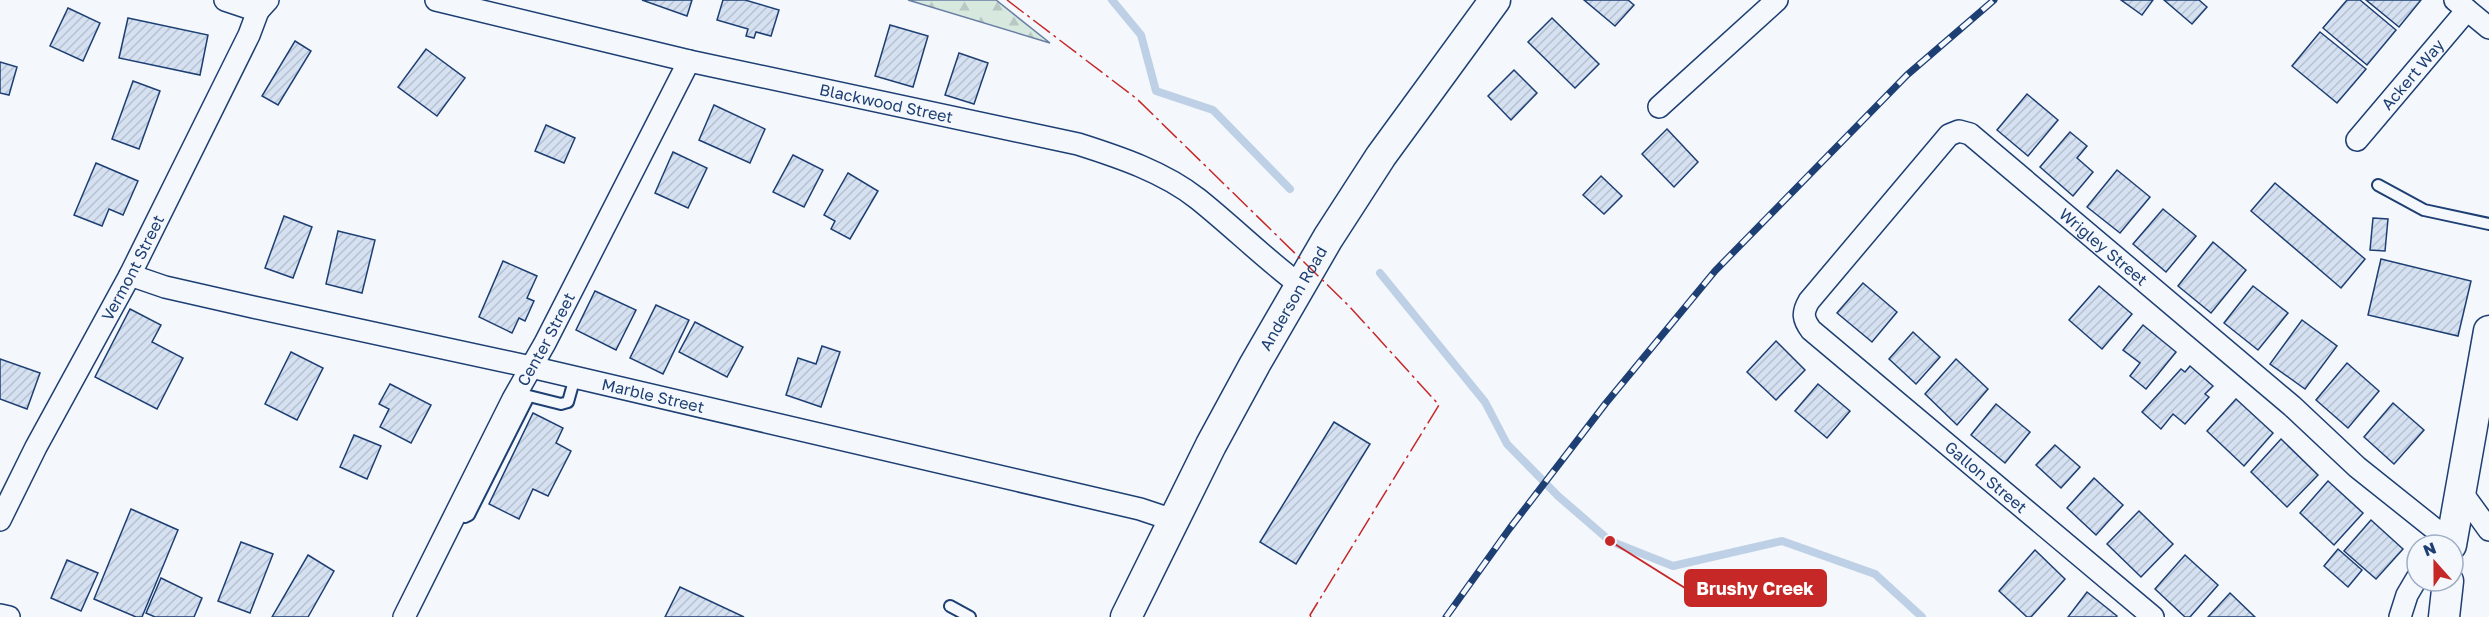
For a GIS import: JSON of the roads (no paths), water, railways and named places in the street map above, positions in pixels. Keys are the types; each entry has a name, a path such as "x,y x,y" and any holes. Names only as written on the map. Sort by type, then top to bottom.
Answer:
{"main road":[{"name":"Anderson Road","path":"1126,617 1176,521 1211,445 1300,285 1381,156 1495,0"},
{"path":"2452,533 2489,331"},
{"path":"2444,617 2447,593"}],"street":[{"path":"225,0 263,5"},
{"name":"Blackwood Street","path":"436,0 689,61 1009,128 1078,144 1112,155 1154,173 1197,198 1271,263 1300,285"},
{"path":"1659,107 1777,0"},
{"name":"Vermont Street","path":"0,520 36,447 130,275 263,5"},
{"path":"2461,5 2489,28"},
{"name":"Ackert Way","path":"2356,140 2461,5"},
{"name":"Center Street","path":"404,617 456,514 523,394 531,367 689,61"},
{"name":"Wrigley Street","path":"1819,336 1805,321 1804,310 1809,301 1949,135 1959,131 1970,134 2292,406 2357,466 2437,533"},
{"name":"Marble Street","path":"130,275 165,287 575,377 1118,504 1176,521"},
{"name":"Gallon Street","path":"1819,336 2153,617"},
{"path":"2460,490 2489,530"},
{"path":"2400,617 2408,593"},
{"path":"0,615 9,617"}],"lane":[{"path":"2378,184 2424,210 2489,224"},
{"path":"523,394 561,404 567,402 575,377"},
{"path":"950,606 970,617"}],"waterway":[{"path":"1112,0 1141,35 1156,91 1213,110 1290,189"},
{"path":"1380,273 1485,402 1507,444 1558,496 1610,541 1673,566 1782,541 1875,574 1922,617"}],"railway":[{"path":"1446,617 1510,528 1606,403 1715,271 1907,75 1994,0"}],"place":[{"name":"Brushy Creek","path":"1610,541"}]}
